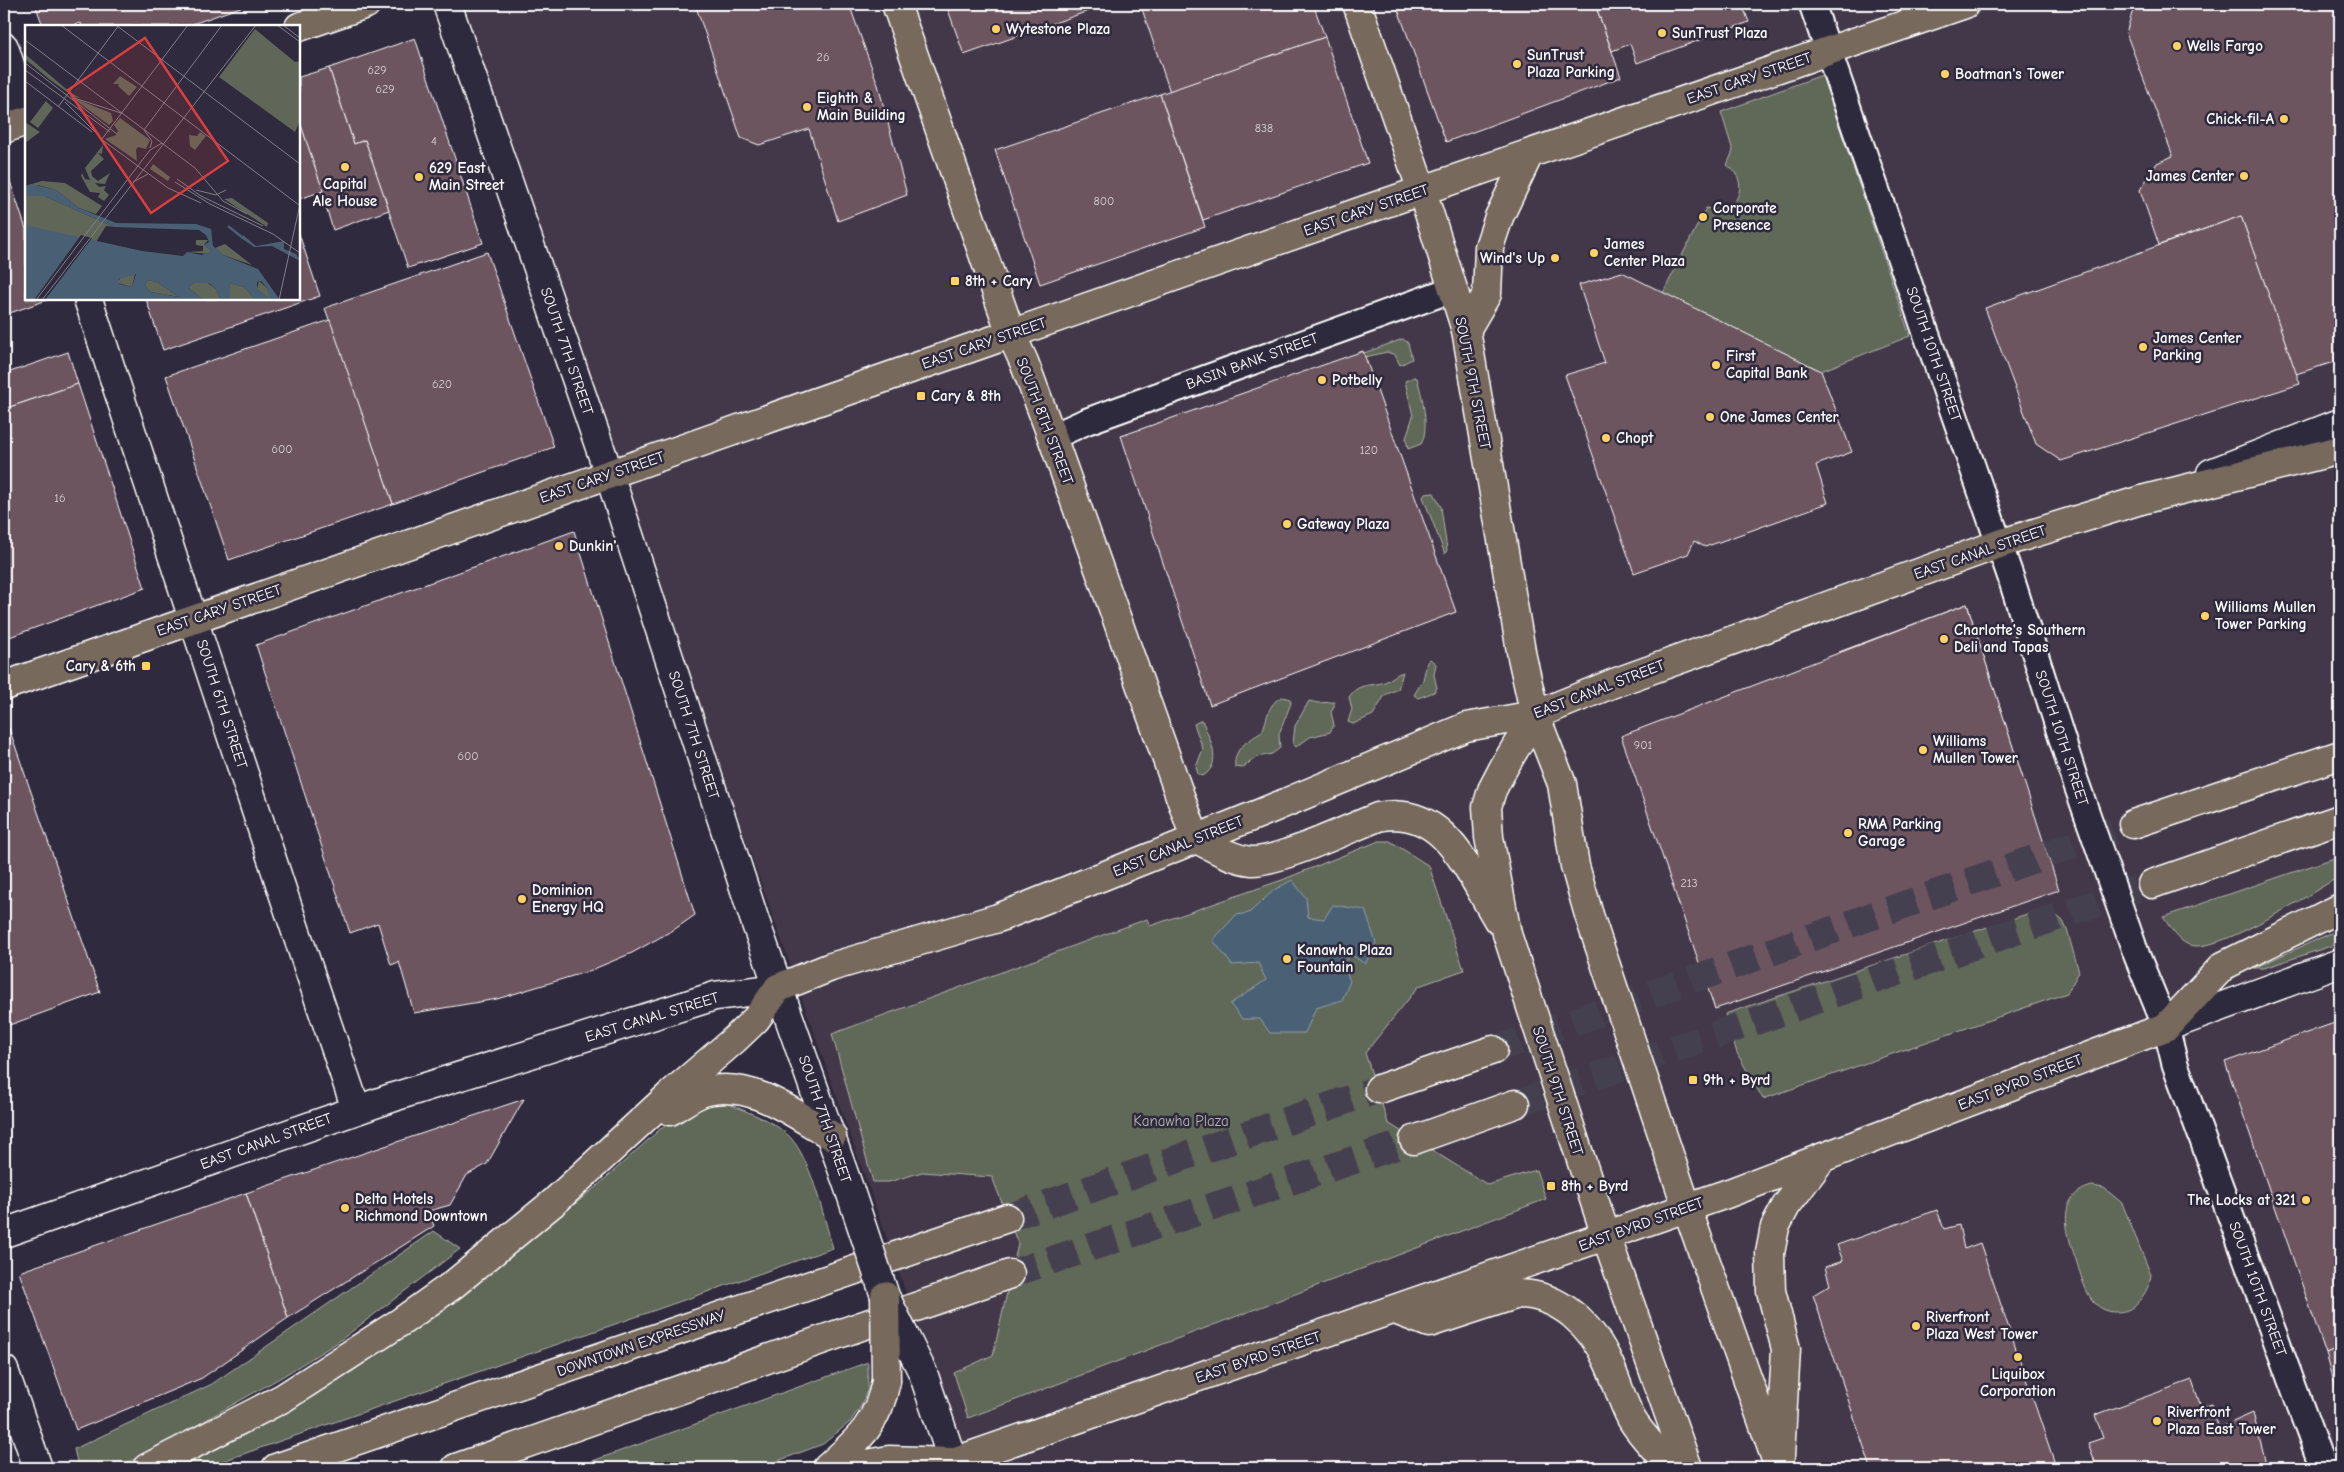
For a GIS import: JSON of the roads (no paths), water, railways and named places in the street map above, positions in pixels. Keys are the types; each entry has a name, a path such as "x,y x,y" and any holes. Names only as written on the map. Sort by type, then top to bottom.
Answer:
{"main road":[{"path":"300,27 366,4"},
{"name":"SOUTH 7TH STREET","path":"446,4 609,474 778,988 832,1136 886,1296 923,1373 949,1467"},
{"name":"SOUTH 8TH STREET","path":"896,4 1011,334 1024,362 1052,437 1195,838"},
{"name":"SOUTH 9TH STREET","path":"1357,4 1422,191 1466,330 1522,657 1535,715 1562,784 1575,866 1589,915 1687,1208 1780,1468"},
{"name":"EAST CARY STREET","path":"4,686 1528,154 1965,4"},
{"path":"4,46 25,109"},
{"path":"4,129 25,122"},
{"path":"1466,330 1487,294 1489,247 1499,217 1528,154"},
{"name":"SOUTH 6TH STREET","path":"88,300 356,1110"},
{"name":"EAST CANAL STREET","path":"4,1233 356,1110 715,996 778,988 831,967 998,918 1260,813 1466,727 1535,715 1614,682 1999,544 2141,500 2340,423"},
{"path":"2141,500 2340,450"},
{"name":"SOUTH 9TH STREET","path":"1535,715 1492,790 1487,807 1489,837 1507,934 1606,1236 1688,1468"},
{"path":"2194,804 2340,736"},
{"path":"2133,824 2340,755"},
{"path":"1195,838 1220,851 1252,861 1272,858 1378,817 1395,813 1412,816 1433,826 1451,842 1507,934"},
{"path":"2152,884 2340,819"},
{"path":"2166,1027 2223,966 2340,908"},
{"name":"EAST BYRD STREET","path":"949,1467 1687,1208 2166,1027 2340,964"},
{"path":"147,1468 283,1398 402,1321 506,1242 624,1139 756,1019 778,988"},
{"path":"1379,1089 1493,1050"},
{"path":"624,1139 695,1096 719,1089 738,1090 772,1101 832,1136"},
{"path":"1414,1140 1515,1104"},
{"path":"1780,1468 1786,1349 1771,1291 1770,1253 1776,1227 1786,1206 1823,1157"},
{"name":"DOWNTOWN EXPRESSWAY","path":"276,1468 1007,1218"},
{"path":"456,1468 1010,1274"},
{"path":"1394,1310 1429,1323 1518,1294 1532,1294 1550,1300 1574,1316 1599,1344 1631,1419 1672,1468"},
{"path":"827,1468 866,1432 882,1401 886,1381 886,1296"},
{"path":"4,1370 38,1468"},
{"path":"845,1468 889,1460 949,1467"}],"street":[{"name":"SOUTH 10TH STREET","path":"1812,4 1999,544 2075,780 2137,956 2166,1027 2175,1064 2323,1468"},
{"name":"BASIN BANK STREET","path":"1052,437 1084,422 1453,289"}],"water":[{"name":"Kanawha Plaza Fountain","path":"1292,880 1306,898 1308,917 1324,919 1333,905 1365,910 1376,943 1365,964 1352,955 1342,963 1350,981 1342,1000 1316,1008 1305,1033 1270,1033 1260,1019 1242,1019 1230,1004 1266,980 1258,963 1232,965 1213,940 1236,915 1249,913 1274,890"}],"tunnel":[{"path":"1493,1050 2133,824"},
{"path":"1515,1104 2152,884"},
{"path":"1007,1218 1379,1089"},
{"path":"1010,1274 1414,1140"}],"place":[{"name":"Wytestone Plaza","path":"996,29"},
{"name":"SunTrust Plaza","path":"1662,33"},
{"name":"Wells Fargo","path":"2177,46"},
{"name":"SunTrust Plaza Parking","path":"1517,64"},
{"name":"Boatman's Tower","path":"1945,74"},
{"name":"Eighth & Main Building","path":"807,107"},
{"name":"Chick-fil-A","path":"2284,119"},
{"name":"Capital Ale House","path":"345,167"},
{"name":"James Center","path":"2244,176"},
{"name":"629 East Main Street","path":"419,177"},
{"name":"Corporate Presence","path":"1703,217"},
{"name":"James Center Plaza","path":"1594,253"},
{"name":"Wind's Up","path":"1555,258"},
{"name":"8th + Cary","path":"955,281"},
{"name":"James Center Parking","path":"2143,347"},
{"name":"First Capital Bank","path":"1716,365"},
{"name":"Potbelly","path":"1322,380"},
{"name":"Cary & 8th","path":"921,396"},
{"name":"One James Center","path":"1710,417"},
{"name":"Chopt","path":"1606,438"},
{"name":"Gateway Plaza","path":"1287,524"},
{"name":"Dunkin'","path":"559,546"},
{"name":"Williams Mullen Tower Parking","path":"2205,616"},
{"name":"Charlotte's Southern Deli and Tapas","path":"1944,639"},
{"name":"Cary & 6th","path":"146,666"},
{"name":"Williams Mullen Tower","path":"1923,750"},
{"name":"RMA Parking Garage","path":"1848,833"},
{"name":"Dominion Energy HQ","path":"522,899"},
{"name":"Kanawha Plaza Fountain","path":"1287,959"},
{"name":"9th + Byrd","path":"1693,1080"},
{"name":"8th + Byrd","path":"1551,1186"},
{"name":"The Locks at 321","path":"2306,1200"},
{"name":"Delta Hotels Richmond Downtown","path":"345,1208"},
{"name":"Riverfront Plaza West Tower","path":"1916,1326"},
{"name":"Liquibox Corporation","path":"2018,1357"},
{"name":"Riverfront Plaza East Tower","path":"2157,1421"}],"park label":[{"name":"Kanawha Plaza","path":"1181,1121"}]}
